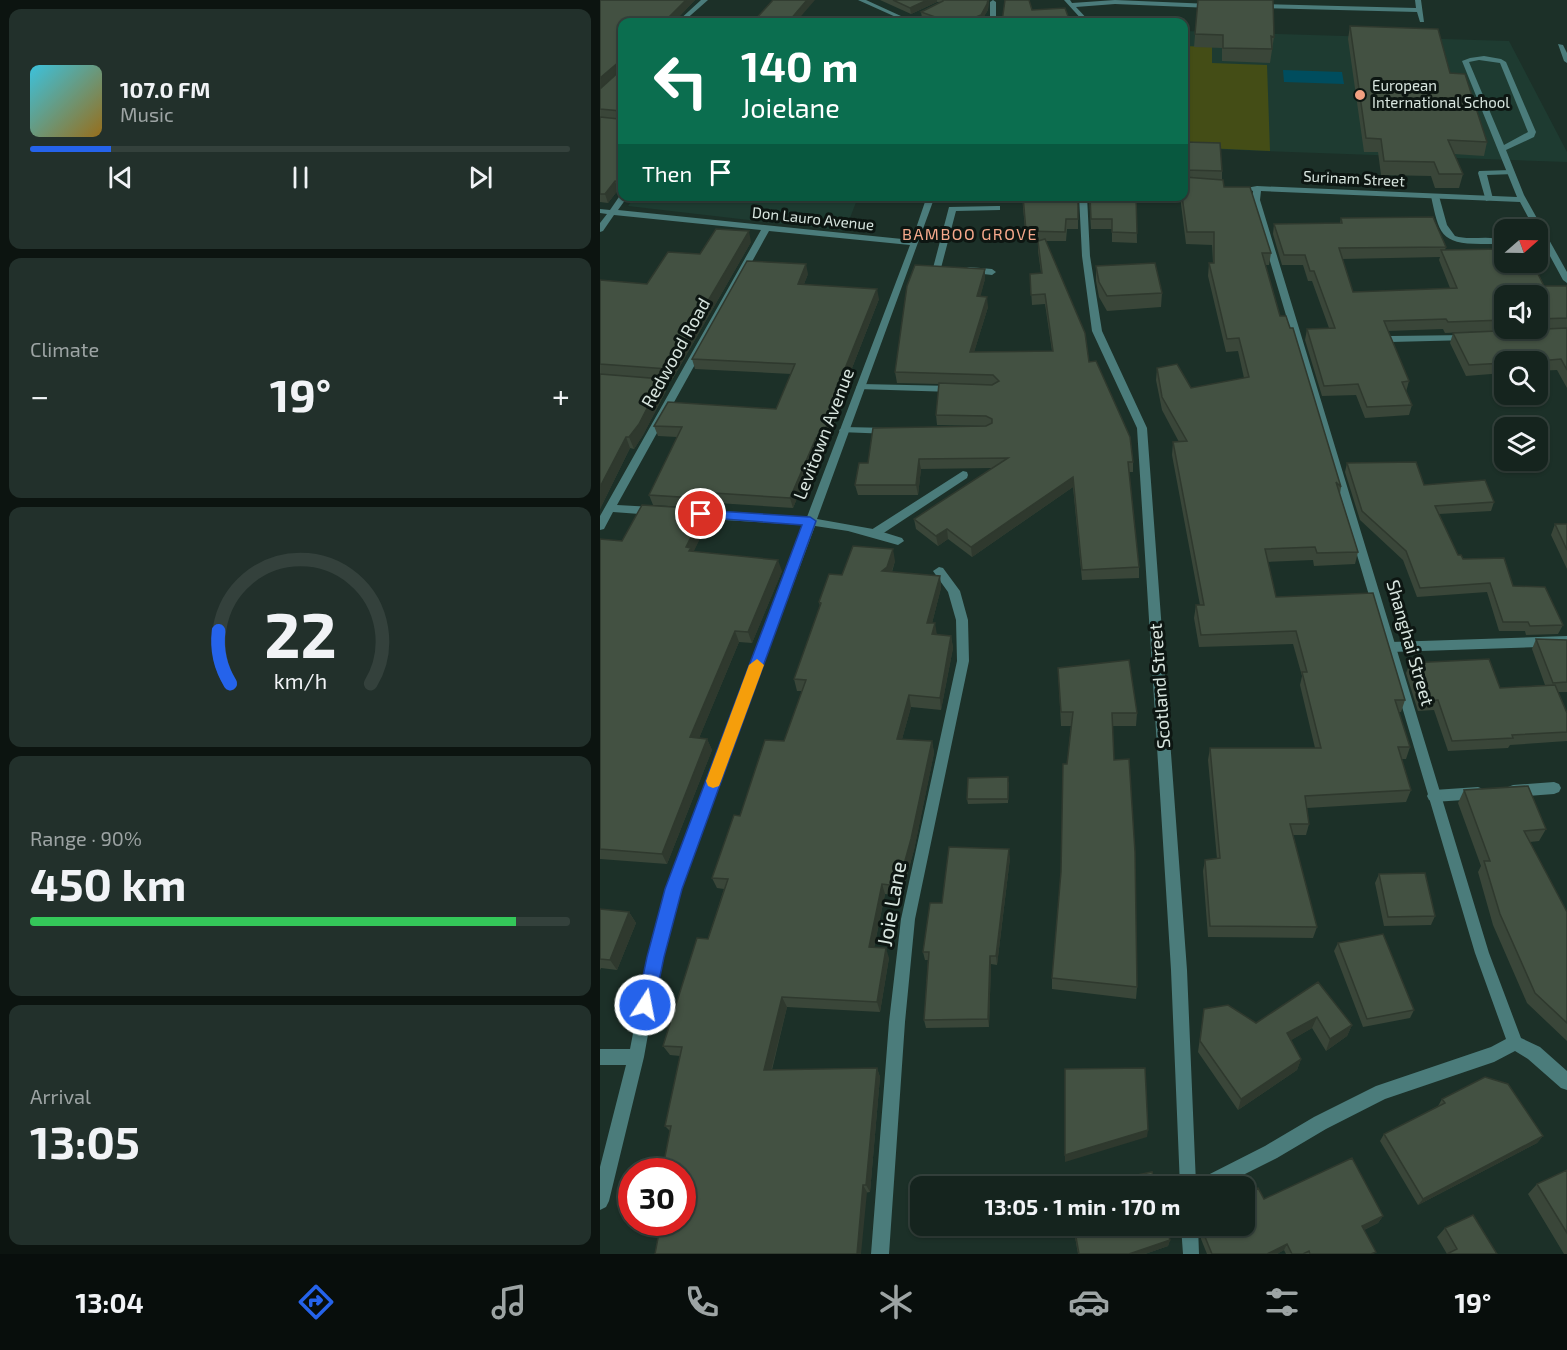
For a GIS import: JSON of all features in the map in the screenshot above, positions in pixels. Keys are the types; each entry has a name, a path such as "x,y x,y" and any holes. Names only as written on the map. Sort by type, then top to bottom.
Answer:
{"street":[{"path":"685,18 705,0"},
{"path":"861,0 905,18"},
{"path":"1418,0 1422,21"},
{"path":"993,2 993,18"},
{"path":"1068,3 1176,2 1222,6"},
{"path":"1068,3 1083,18"},
{"path":"1245,6 1419,10"},
{"path":"1560,45 1567,61"},
{"path":"1503,148 1531,135 1532,132 1503,62 1493,58 1465,61 1524,200 1563,268 1567,280"},
{"path":"1489,199 1482,172 1511,172"},
{"name":"Surinam Street","path":"1236,188 1524,200"},
{"name":"Shanghai Street","path":"1257,188 1256,200 1434,796 1482,953 1515,1043"},
{"path":"1435,196 1446,235 1456,240 1494,241"},
{"path":"600,229 621,201"},
{"name":"Levitown Avenue","path":"600,1201 636,1057 655,957 673,889 844,430 912,266 915,243 929,201"},
{"name":"Scotland Street","path":"1083,201 1086,256 1097,331 1142,428 1179,970 1188,1176"},
{"path":"948,269 933,268 952,209 997,207"},
{"name":"Don Lauro Avenue","path":"600,211 915,243"},
{"name":"Redwood Road","path":"600,526 671,385 766,228"},
{"path":"959,270 992,272"},
{"path":"1391,339 1473,338"},
{"path":"861,387 960,389"},
{"path":"844,430 904,431"},
{"path":"875,533 963,475"},
{"path":"610,508 810,521 875,533 898,541"},
{"name":"Joie Lane","path":"880,1254 897,1022 908,919 963,661 962,620 954,591 939,571"},
{"path":"1391,647 1567,641"},
{"path":"1434,796 1554,788"},
{"path":"1224,1176 1382,1092 1494,1054 1515,1043 1534,1053 1567,1082"},
{"path":"600,1057 636,1057"},
{"path":"1190,1236 1191,1251"}],"shaded area":[{"name":"European International School","path":"1188,31 1509,41 1567,152 1567,162 1188,148"},
{"path":"632,201 856,201 845,231 628,206"}],"green space":[{"path":"1188,46 1212,47 1212,63 1267,65 1270,151 1188,147"}],"water":[{"path":"1283,70 1342,72 1344,84 1284,82"}],"building":[{"path":"600,0 686,0 668,18 618,18 618,63 600,78"},
{"path":"773,0 807,0 792,18 757,18"},
{"path":"893,0 927,0 910,8"},
{"path":"988,0 981,15 974,18 938,18 921,12 943,1"},
{"path":"1005,0 1029,0 1032,10 1065,8 1069,18 1003,18"},
{"path":"1198,0 1273,0 1272,49 1223,48 1223,35 1195,34"},
{"path":"1350,26 1438,29 1450,73 1465,74 1487,142 1448,140 1463,174 1439,174 1434,162 1384,161 1381,139 1366,138"},
{"path":"618,73 618,111 600,109 600,89"},
{"path":"600,117 618,119 618,181 615,181 605,194 600,194"},
{"path":"1188,142 1220,143 1222,171 1188,170"},
{"path":"1188,177 1223,180 1224,187 1250,187 1271,253 1262,253 1280,316 1286,316 1290,328 1293,328 1358,552 1317,553 1315,547 1265,549 1276,597 1373,593 1405,700 1395,700 1410,747 1398,747 1411,790 1305,796 1309,824 1290,824 1317,927 1210,926 1205,860 1220,858 1210,748 1321,748 1302,672 1307,672 1296,631 1201,635 1196,605 1204,605 1173,442 1187,441 1162,397 1157,368 1177,364 1191,388 1249,377 1239,338 1227,339 1209,263 1214,263 1214,232 1187,232 1183,201 1188,201"},
{"path":"1023,201 1078,201 1078,219 1066,219 1065,232 1026,231"},
{"path":"1090,201 1136,201 1137,233 1112,232 1112,219 1091,219"},
{"path":"1433,217 1446,247 1339,248 1353,292 1457,288 1441,250 1494,249 1494,273 1538,273 1544,285 1494,285 1494,320 1384,321 1409,381 1402,382 1412,405 1367,407 1358,384 1324,386 1307,329 1335,328 1314,271 1310,271 1305,255 1284,255 1274,224 1342,223 1341,218"},
{"path":"716,229 749,231 668,369 600,364 600,280 647,284 668,252 700,254"},
{"path":"1045,239 1085,333 1089,362 1096,361 1130,437 1133,462 1128,462 1139,567 1082,570 1073,477 971,547 947,529 936,536 914,519 1008,458 919,459 916,485 855,485 859,463 868,463 873,428 986,426 992,423 992,419 986,416 936,415 939,383 992,385 999,381 993,375 895,372 907,286 915,265 985,269 977,296 987,297 970,352 1053,351 1045,294 1031,295 1030,274 1042,273 1038,241"},
{"path":"747,261 806,264 798,284 877,289 838,386 842,386 833,412 821,438 816,438 790,498 714,493 711,499 649,495 682,427 654,426 668,402 776,409 795,364 692,359"},
{"path":"1155,263 1162,293 1107,296 1099,282 1096,266"},
{"path":"1548,286 1567,286 1567,318 1548,319"},
{"path":"1567,328 1567,370 1561,359 1548,360 1548,351 1494,351 1494,364 1469,365 1453,333 1494,331 1494,339 1548,339 1548,329"},
{"path":"600,374 662,379 639,424 629,437 626,437 600,487"},
{"path":"1416,462 1424,485 1485,480 1494,502 1435,506 1458,555 1461,555 1463,559 1504,558 1513,586 1545,587 1563,625 1530,626 1528,622 1503,622 1490,583 1420,588 1406,551 1362,511 1347,463"},
{"path":"642,505 705,509 686,547 691,548 689,551 778,560 748,632 735,631 690,737 707,739 662,854 600,849 600,539 622,541"},
{"path":"1555,524 1567,524 1567,550"},
{"path":"853,546 893,549 887,567 882,571 940,576 927,623 935,623 932,634 951,636 940,698 909,695 897,739 932,741 911,839 898,886 882,884 869,947 886,948 877,1002 782,997 764,1070 877,1068 857,1254 655,1254 658,1236 696,1236 696,1158 665,1158 671,1126 665,1126 682,1047 663,1046 697,938 708,939 728,879 712,878 734,815 740,816 765,740 784,741 806,680 794,679 821,603 819,602 829,574 842,575"},
{"path":"1536,639 1567,640 1567,682 1553,683"},
{"path":"1489,659 1500,688 1555,685 1567,713 1567,732 1452,741 1438,700 1421,701 1410,663"},
{"path":"1129,660 1137,713 1112,713 1114,760 1129,759 1135,852 1137,987 1052,978 1061,872 1063,764 1067,764 1073,712 1061,712 1058,668"},
{"path":"1008,777 1008,799 967,799 968,778"},
{"path":"1528,786 1546,829 1524,831 1567,912 1567,1023 1535,993 1500,914 1484,861 1490,861 1464,790"},
{"path":"949,847 1009,849 996,956 990,956 988,1019 924,1020 929,952 923,952 930,903 942,903"},
{"path":"1425,873 1435,916 1388,917 1379,874"},
{"path":"600,909 629,912 610,960 600,959"},
{"path":"1383,934 1414,1010 1367,1019 1338,943"},
{"path":"1318,982 1352,1025 1330,1039 1317,1017 1287,1033 1301,1059 1241,1099 1200,1041 1204,1009 1228,1005 1256,1023"},
{"path":"1145,1068 1148,1130 1065,1155 1065,1069"},
{"path":"1485,1077 1508,1084 1543,1136 1423,1199 1384,1134 1445,1103 1442,1099"},
{"path":"1352,1158 1383,1216 1362,1226 1376,1252 1371,1254 1310,1254 1309,1251 1303,1254 1292,1254 1287,1244 1267,1254 1212,1254 1205,1236 1255,1236 1255,1189 1258,1188 1264,1199"},
{"path":"1567,1170 1567,1233 1537,1184"},
{"path":"1152,1172 1153,1176 1133,1176"},
{"path":"1473,1215 1497,1254 1447,1254 1457,1249 1445,1228"},
{"path":"1076,1236 1169,1236 1170,1240 1129,1254 1079,1254"}],"slow traffic":[{"path":"713,781 757,665"}],"place":[{"name":"European International School","path":"1360,95"}],"district":[{"name":"BAMBOO GROVE","path":"970,234"}],"route":[{"path":"645,1005 673,889 810,521 701,514"}]}
